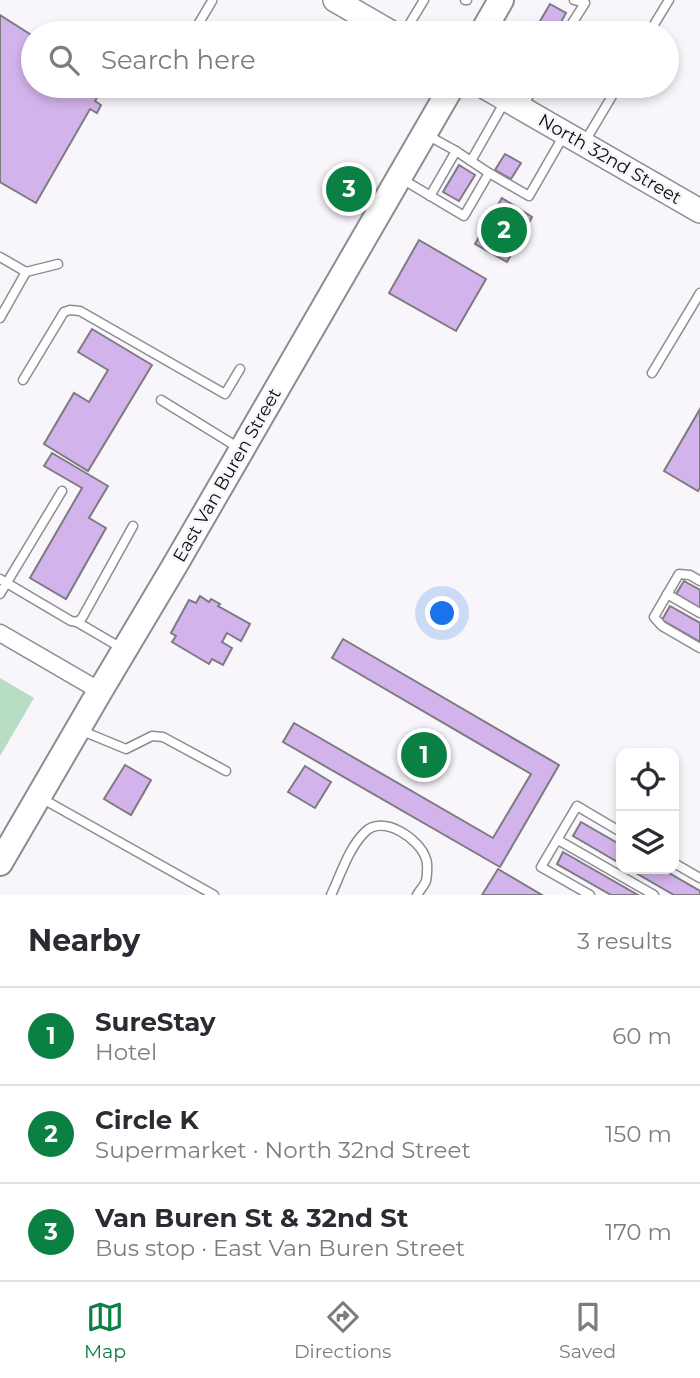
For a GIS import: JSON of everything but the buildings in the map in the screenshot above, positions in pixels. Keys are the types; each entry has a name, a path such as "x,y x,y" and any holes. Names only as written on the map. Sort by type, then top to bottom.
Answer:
{"main road":[{"path":"335,0 371,21"},
{"path":"489,21 500,0"},
{"name":"East Van Buren Street","path":"0,863 445,98"},
{"name":"North 32nd Street","path":"504,98 700,211"}],"street":[{"path":"0,633 100,691"}],"lane":[{"path":"411,21 424,0"},
{"path":"573,21 585,2 574,0"},
{"path":"656,21 669,0"},
{"path":"200,21 212,1"},
{"path":"471,161 521,98"},
{"path":"424,133 529,196 608,98"},
{"path":"430,196 456,151"},
{"path":"399,177 464,216 489,173"},
{"path":"0,257 26,272 58,264"},
{"path":"0,318 26,272"},
{"path":"652,373 700,293"},
{"path":"23,380 64,312 70,310 80,311 225,394 240,369"},
{"path":"161,400 242,449"},
{"path":"0,594 3,581 62,491"},
{"path":"77,622 82,618 133,526"},
{"path":"700,581 690,575 678,574 654,617 662,626 700,648"},
{"path":"3,581 124,649"},
{"path":"667,594 700,613"},
{"path":"78,729 126,750 152,736 163,737 226,771"},
{"path":"38,797 214,895"},
{"path":"590,895 541,867 577,806 616,829"},
{"path":"331,895 351,852 366,830 380,824 395,829 416,843 426,860 426,880 417,895"},
{"path":"558,840 654,895"},
{"path":"679,866 700,878"}],"green space":[{"path":"0,678 34,698 0,756"}],"place":[{"name":"Van Buren St & 32nd St","path":"349,189"},
{"name":"Circle K","path":"504,230"},
{"name":"SureStay","path":"424,755"}]}
